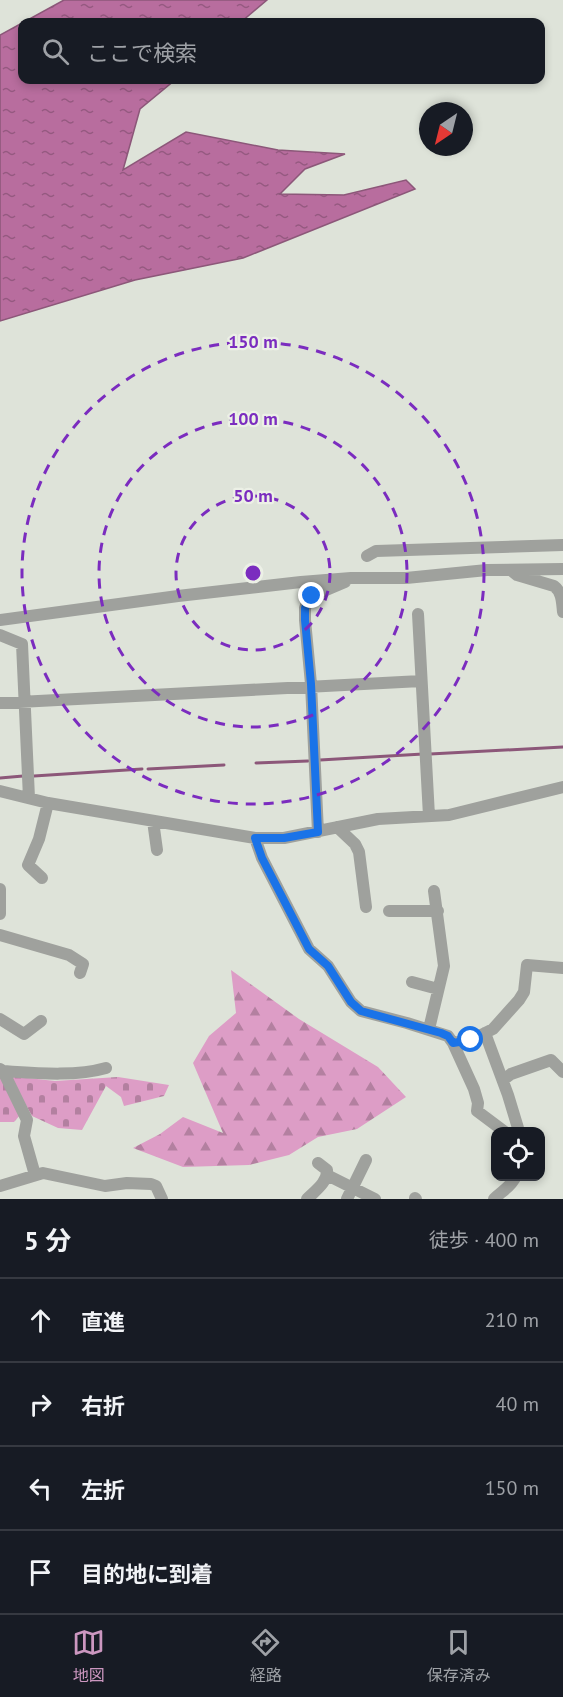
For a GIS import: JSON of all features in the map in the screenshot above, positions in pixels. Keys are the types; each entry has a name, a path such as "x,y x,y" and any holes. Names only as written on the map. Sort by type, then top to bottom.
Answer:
{"street":[{"path":"367,556 376,551 563,545"},
{"path":"0,620 189,595 351,578 406,578 511,569 563,569"},
{"path":"511,569 517,575 558,589 563,612"},
{"path":"318,832 305,620 308,601 312,596 351,578"},
{"path":"418,614 429,816"},
{"path":"0,634 22,644 29,798"},
{"path":"0,704 421,681"},
{"path":"0,791 48,803 255,838 284,838 349,823 449,815 563,787"},
{"path":"42,878 28,865 39,839 48,803"},
{"path":"153,821 158,850"},
{"path":"337,827 355,844 359,852 366,907"},
{"path":"255,838 262,858 309,949 328,966 351,1002 361,1011 448,1036 474,1089 478,1103 477,1111 499,1127"},
{"path":"0,888 0,914"},
{"path":"429,1029 444,966 434,891"},
{"path":"389,911 438,911"},
{"path":"0,935 69,955 83,964 80,973"},
{"path":"453,1043 471,1040 494,1029 524,992 527,965 563,968"},
{"path":"412,982 438,990"},
{"path":"0,1019 24,1034 41,1021"},
{"path":"485,1033 518,1127"},
{"path":"502,1080 511,1074 551,1060 563,1072"},
{"path":"1,1070 32,1073 93,1071 105,1068"},
{"path":"1,1070 27,1120 24,1136 35,1175"},
{"path":"349,1193 366,1160"},
{"path":"307,1199 324,1182 327,1175 327,1170 318,1163"},
{"path":"0,1186 42,1173 105,1186 127,1183 151,1184 156,1186 162,1199"},
{"path":"327,1175 349,1193 375,1199"},
{"path":"494,1199 511,1186 514,1181"}],"green space":[{"path":"231,970 299,1019 378,1067 406,1097 357,1129 318,1137 289,1155 249,1165 183,1167 133,1148 160,1134 183,1117 223,1133 193,1063 209,1036 236,1013"},
{"path":"0,1076 21,1114 14,1122 0,1122"},
{"path":"10,1076 55,1081 118,1077 169,1085 164,1096 124,1106 121,1097 106,1086 82,1130 58,1128 32,1116"}],"water":[{"path":"64,0 267,0 246,18 31,18"},
{"path":"18,25 18,84 170,84 140,109 123,170 186,132 278,150 345,154 305,169 280,194 344,195 406,180 415,189 243,258 135,280 0,321 0,35"}],"waterway":[{"path":"430,754 563,747"},
{"path":"320,760 423,754"},
{"path":"256,763 308,761"},
{"path":"148,769 224,765"},
{"path":"34,776 142,769"},
{"path":"0,778 23,776"}],"route":[{"path":"312,596 305,608 305,620 311,684 318,832 284,838 255,838 262,858 309,949 328,966 351,1002 361,1011 441,1033 448,1036 453,1043 471,1040"}]}
